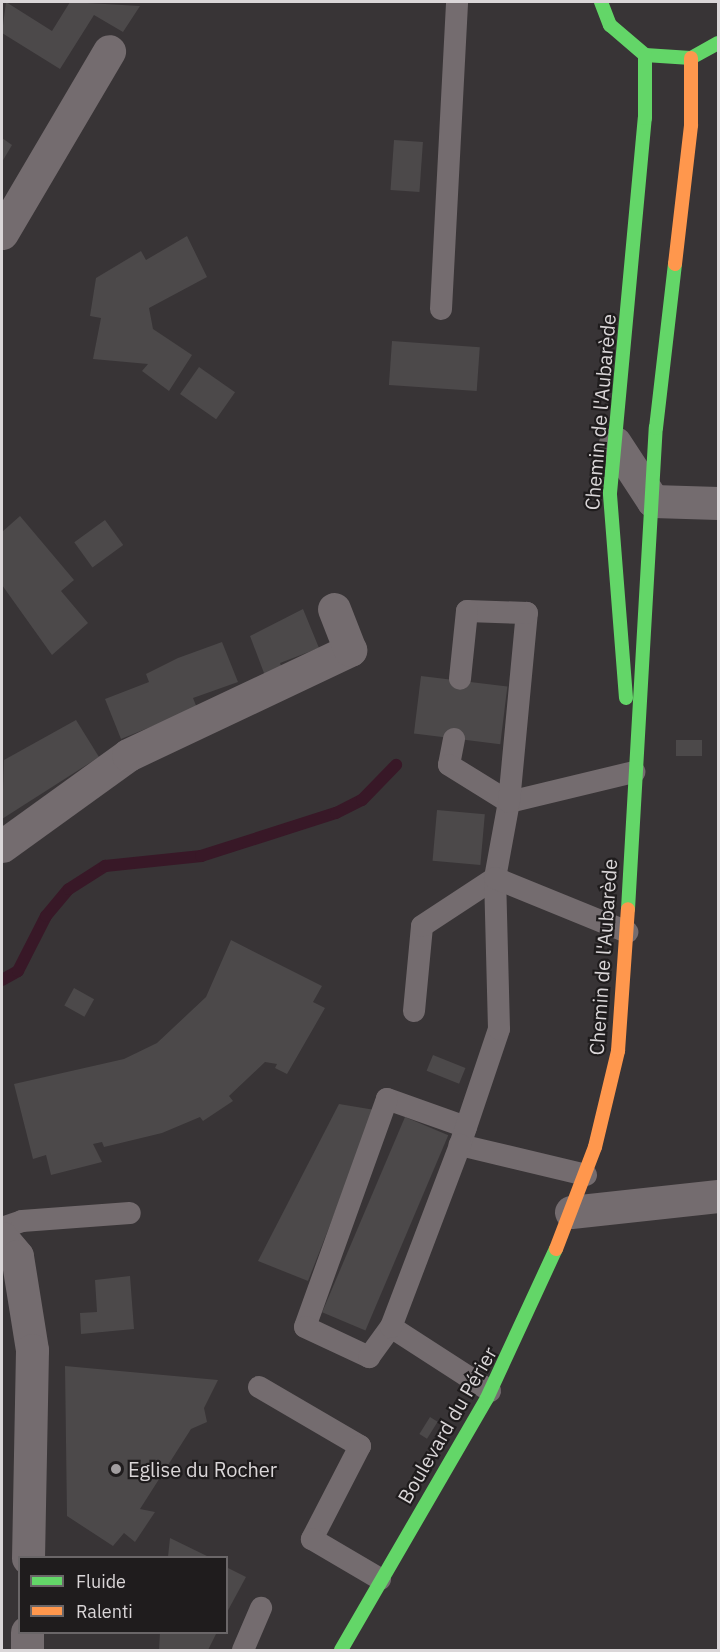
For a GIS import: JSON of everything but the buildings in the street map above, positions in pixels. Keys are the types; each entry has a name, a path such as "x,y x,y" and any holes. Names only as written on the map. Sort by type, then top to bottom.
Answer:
{"street":[{"path":"601,2 610,25 645,55 691,58 718,43"},
{"path":"2,233 109,51"},
{"name":"Chemin de l'Aubarède","path":"634,772 612,574 615,443 645,118 645,55"},
{"name":"Chemin de l'Aubarède","path":"571,1212 586,1175 618,1051 627,932 634,772 654,501 656,428 692,125 691,58"},
{"path":"615,443 654,501 718,503"},
{"path":"2,846 128,754 350,650 334,609"},
{"path":"571,1212 717,1195"},
{"name":"Boulevard du Périer","path":"341,1650 490,1391 541,1290 571,1212"},
{"path":"2,1238 17,1256 32,1350 28,1556"},
{"path":"27,1634 27,1650"}],"lane":[{"path":"441,309 457,2"},
{"path":"460,679 467,611 527,613 509,802 495,878 499,1029 463,1136 391,1327 369,1357 305,1327 387,1099 463,1136 586,1175"},
{"path":"454,739 449,765 509,802 634,772"},
{"path":"495,878 627,932"},
{"path":"414,1011 422,926 495,878"},
{"path":"2,1228 22,1221 130,1213"},
{"path":"391,1327 490,1391"},
{"path":"259,1387 360,1446 312,1539 380,1579"},
{"path":"243,1650 261,1608"}],"waterway":[{"path":"2,980 18,971 46,916 69,889 105,866 201,856 336,813 362,800 396,765"}],"traffic: fast":[{"path":"601,2 610,25 645,55 691,58 718,43"},
{"path":"626,698 610,493 645,118 645,55"},
{"path":"628,909 656,428 675,264"},
{"path":"341,1650 487,1398 556,1249"}],"traffic: slow":[{"path":"675,264 691,125 691,58"},
{"path":"556,1249 595,1147 618,1051 628,909"}],"place":[{"name":"Eglise du Rocher","path":"116,1469"}]}
